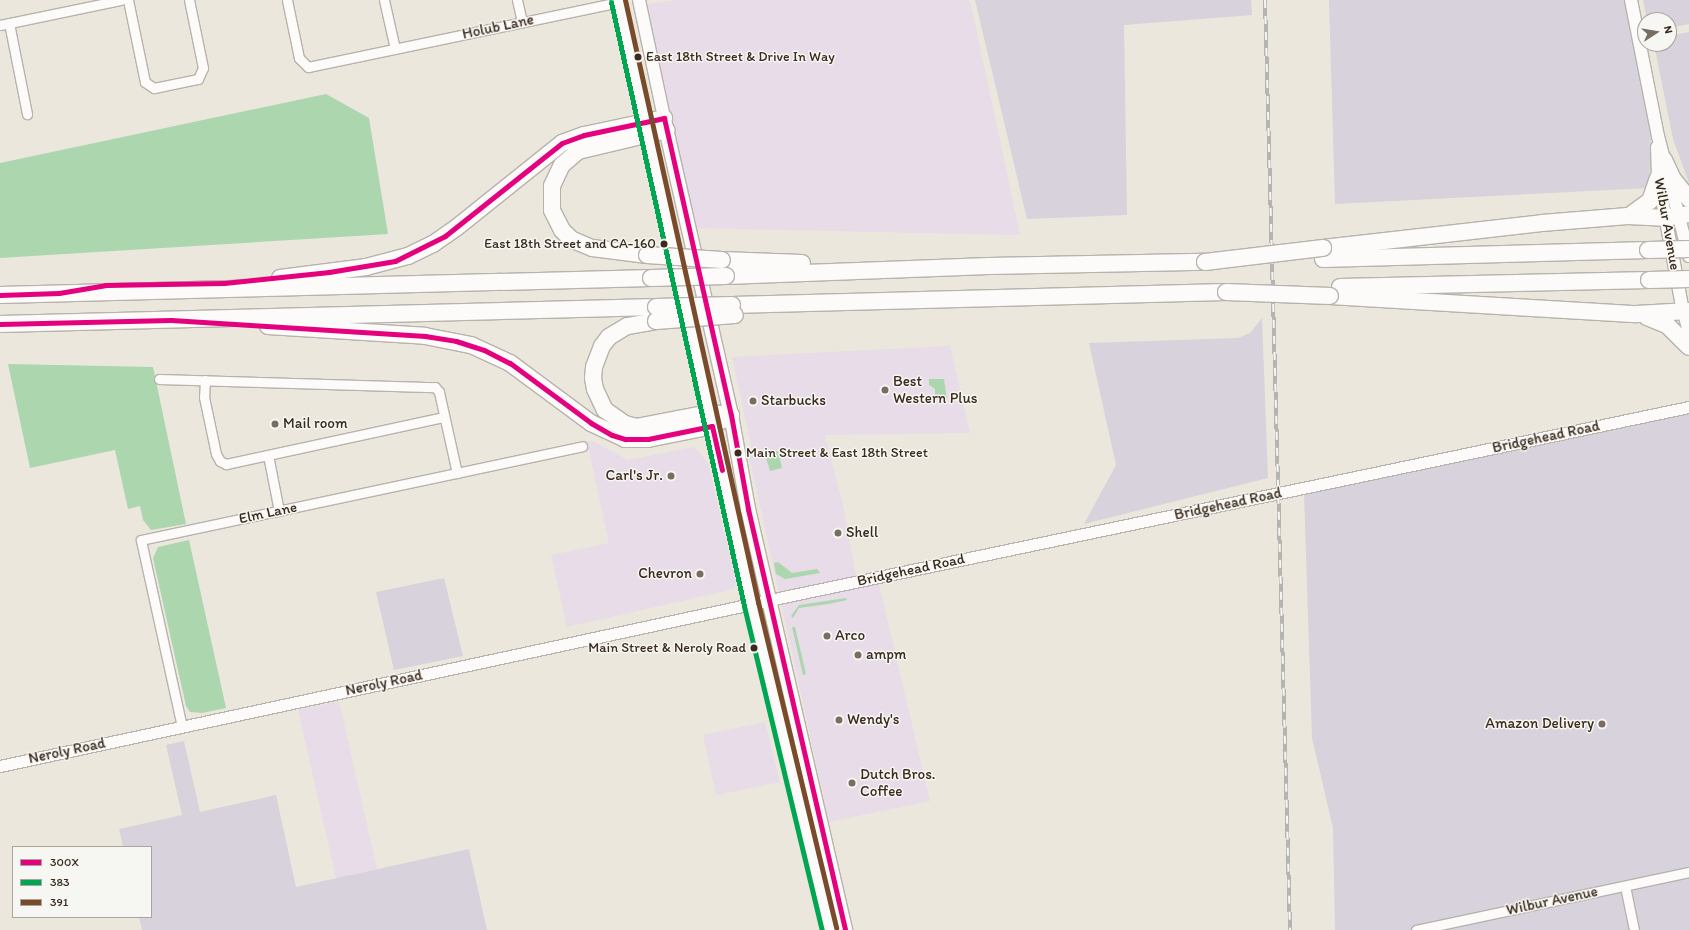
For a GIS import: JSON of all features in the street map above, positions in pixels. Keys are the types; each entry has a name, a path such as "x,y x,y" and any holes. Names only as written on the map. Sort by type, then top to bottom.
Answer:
{"highway":[{"path":"665,124 578,152 562,165 552,186 551,198 552,210 562,230 582,245 647,255 838,265 967,261 989,266"},
{"path":"59,293 106,285 224,283 280,278 349,270 395,260 445,236 562,143 584,135 646,129"},
{"path":"1664,160 1673,179 1689,199"},
{"path":"1628,216 1650,201 1658,178"},
{"path":"1323,253 1439,234 1628,216 1677,216"},
{"path":"0,294 726,276 989,266 1205,262 1323,253 1689,249"},
{"path":"0,324 171,320 656,314 942,299 1226,292 1328,292 1689,279"},
{"path":"1328,292 1636,314 1686,311"},
{"path":"656,314 627,326 609,337 602,346 594,366 593,378 598,400 614,418 636,426 710,420"},
{"path":"1636,314 1667,324 1689,347"},
{"path":"171,320 417,336 456,341 484,350 510,363 591,423 612,435 625,439 648,439 731,415"}],"main road":[{"path":"639,0 665,124 731,415 768,600 845,930"},
{"name":"Wilbur Avenue","path":"1631,0 1658,136 1677,216 1689,256"},
{"path":"618,1 751,604 830,930"},
{"name":"Wilbur Avenue","path":"1658,136 1658,178 1677,216 1686,311"}],"street":[{"path":"28,114 4,24 121,0"},
{"path":"128,0 145,82 154,88 198,79 203,68 190,0"},
{"name":"Holub Lane","path":"287,0 299,58 308,67 618,1"},
{"path":"384,0 395,49"},
{"path":"517,0 522,22"},
{"name":"Wilbur Avenue","path":"1686,311 1689,336"},
{"path":"159,379 429,385 439,392 457,473"},
{"path":"205,380 204,397 216,454 220,461 226,464 444,416"},
{"name":"Bridgehead Road","path":"768,600 1689,407"},
{"name":"Elm Lane","path":"182,727 141,540 582,446"},
{"path":"268,455 279,510"},
{"name":"Neroly Road","path":"0,766 768,600"},
{"name":"Wilbur Avenue","path":"1416,930 1689,872"},
{"path":"1625,886 1634,930"}],"shaded area":[{"path":"676,0 970,0 1020,235 694,228 643,5"},
{"path":"975,0 1251,0 1252,15 1124,25 1127,215 1027,219"},
{"path":"1329,0 1625,0 1651,125 1649,188 1335,204"},
{"path":"1643,0 1689,0 1689,24 1677,26 1677,12 1645,12"},
{"path":"1689,32 1689,183 1673,139 1656,52 1677,52 1677,34"},
{"path":"1262,318 1268,478 1084,524 1116,465 1089,343 1238,338 1250,333"},
{"path":"950,346 970,433 825,435 842,501 858,586 879,584 930,801 829,822 748,451 752,450 732,357"},
{"path":"1689,412 1689,930 1335,930 1333,828 1312,738 1304,493"},
{"path":"593,441 628,460 694,447 708,463 736,582 734,589 567,627 551,555 609,543 587,442"},
{"path":"444,578 463,656 394,670 376,592"},
{"path":"339,701 377,869 336,878 298,710"},
{"path":"765,722 780,782 716,795 703,735"},
{"path":"184,741 200,812 276,795 296,887 469,849 487,930 142,930 139,918 152,918 152,846 123,846 119,829 182,815 166,745"}],"green space":[{"path":"326,94 369,118 388,234 0,258 0,163"},
{"path":"8,364 153,367 186,524 151,530 143,520 140,506 128,509 115,450 30,468"},
{"path":"929,379 944,379 947,400 935,400 935,389 929,385"},
{"path":"778,451 782,468 770,471 765,454"},
{"path":"189,540 226,708 202,713 190,712 186,706 153,558 158,547"},
{"path":"778,562 792,573 817,569 820,573 785,579 776,574 774,563"},
{"path":"846,598 847,600 799,608 793,618 791,616 799,605"},
{"path":"792,627 795,627 806,674 803,675"}],"railway":[{"path":"1265,0 1290,930"}],"transit line":[{"name":"391","path":"625,0 758,602 836,928"},
{"name":"383","path":"611,2 744,606 822,930"},
{"name":"300X","path":"0,295 59,293 106,285 224,283 329,272 395,261 445,236 562,143 584,135 664,118 731,415 748,509 845,930"},
{"name":"300X","path":"0,324 171,320 425,336 456,341 484,350 510,363 591,423 612,435 625,439 648,439 712,426 722,470"}],"place":[{"name":"East 18th Street & Drive In Way","path":"638,57"},
{"name":"East 18th Street and CA-160","path":"664,244"},
{"name":"Best Western Plus","path":"885,390"},
{"name":"Starbucks","path":"753,401"},
{"name":"Mail room","path":"275,424"},
{"name":"Main Street & East 18th Street","path":"738,453"},
{"name":"Carl's Jr.","path":"671,476"},
{"name":"Shell","path":"838,533"},
{"name":"Chevron","path":"700,574"},
{"name":"Arco","path":"827,636"},
{"name":"Main Street & Neroly Road","path":"754,648"},
{"name":"ampm","path":"858,655"},
{"name":"Wendy's","path":"839,720"},
{"name":"Amazon Delivery","path":"1602,724"},
{"name":"Dutch Bros. Coffee","path":"852,783"}]}
